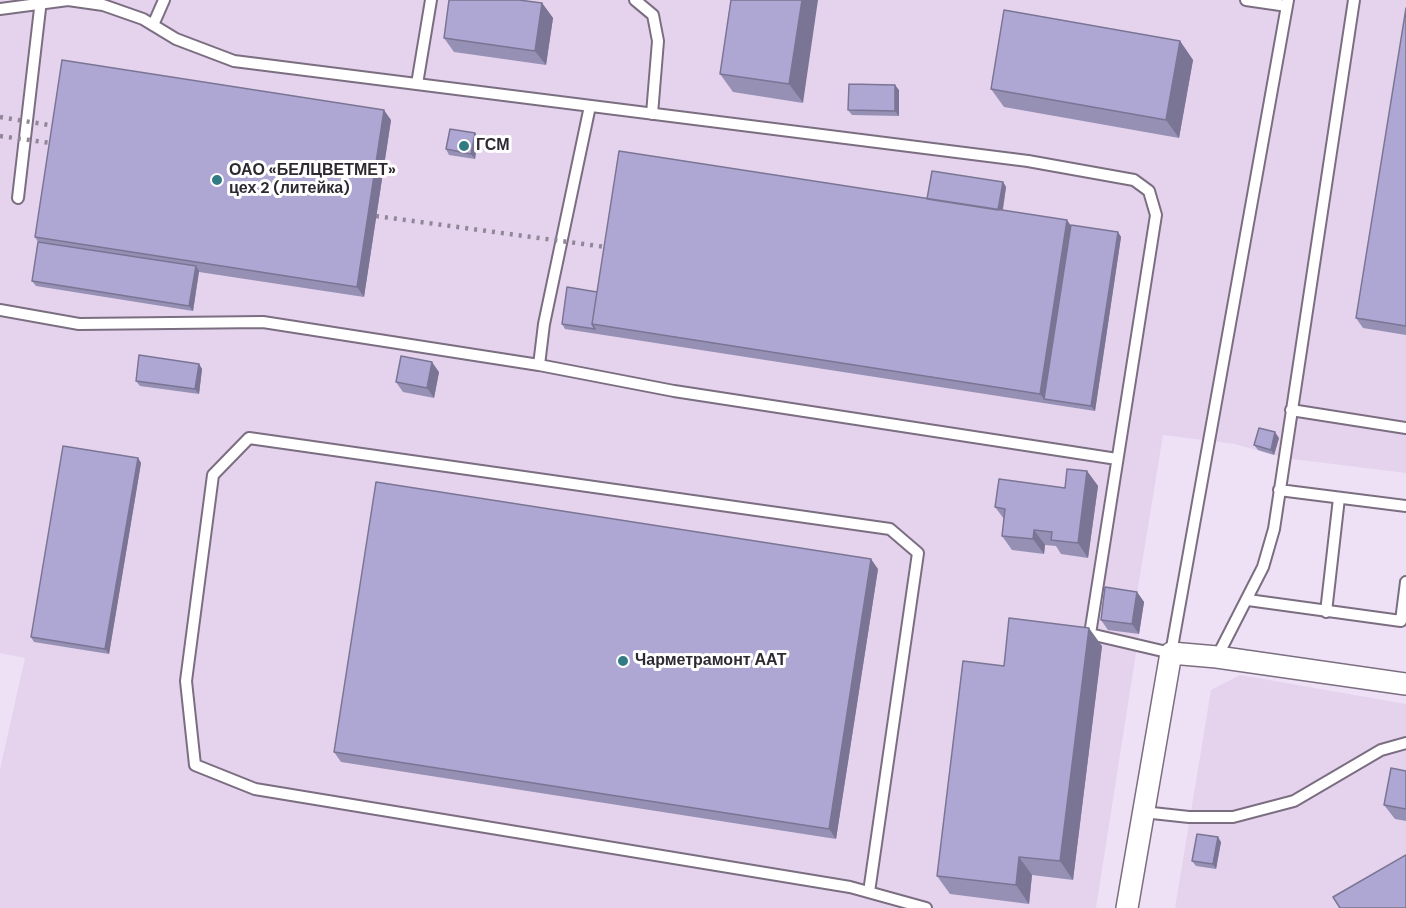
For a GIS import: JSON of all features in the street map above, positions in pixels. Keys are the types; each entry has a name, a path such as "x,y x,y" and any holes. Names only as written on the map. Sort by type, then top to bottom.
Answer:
{"street":[{"path":"1127,908 1171,653 1217,657 1406,684"}],"lane":[{"path":"0,9 68,0 103,5 143,19 176,39 234,61 1028,161 1134,180 1149,191 1156,215 1090,634 1171,653 1287,3 1246,0"},
{"path":"153,25 164,0"},
{"path":"417,84 431,0"},
{"path":"635,0 653,15 658,41 652,114"},
{"path":"1217,657 1263,567 1274,529 1354,0"},
{"path":"18,198 41,2"},
{"path":"539,365 544,324 590,106"},
{"path":"0,310 79,324 263,322 499,357 674,391 1117,459"},
{"path":"1291,410 1406,428"},
{"path":"869,892 918,553 890,529 249,438 213,475 186,681 195,765 255,789 869,892 927,908"},
{"path":"1279,489 1406,506"},
{"path":"1326,612 1339,498"},
{"path":"1248,600 1401,621 1406,582"},
{"path":"1143,812 1189,817 1243,814 1294,801 1381,750 1406,743"}],"shaded area":[{"path":"0,0 1406,0 1406,473 1284,458 1235,444 1163,435 1136,600 1144,602 1096,908 0,908 0,769 25,658 0,653"},
{"path":"1240,675 1406,704 1406,908 1175,908 1211,690"}],"building":[{"path":"449,0 519,0 542,3 535,51 444,38"},
{"path":"731,0 802,0 789,84 720,74"},
{"path":"1406,8 1406,326 1356,318"},
{"path":"1004,10 1180,41 1166,120 991,89"},
{"name":"ОАО «БЕЛЦВЕТМЕТ» цех 2 (литейка)","path":"62,60 384,110 357,287 35,237"},
{"path":"849,84 895,85 895,111 848,110"},
{"name":"ГСМ","path":"450,129 475,133 471,154 446,149"},
{"path":"619,151 1067,220 1040,394 592,324"},
{"path":"932,171 1003,182 998,210 927,199"},
{"path":"1071,225 1118,232 1091,406 1044,399"},
{"path":"38,242 196,266 189,306 32,281"},
{"path":"567,287 597,292 592,324 595,329 562,324"},
{"path":"139,355 199,364 195,389 136,381"},
{"path":"401,356 432,362 427,388 396,382"},
{"path":"1259,428 1275,432 1271,450 1254,445"},
{"path":"63,446 138,458 105,649 31,637"},
{"path":"1067,469 1087,471 1078,543 1051,540 1052,532 1034,530 1033,539 1002,536 1005,509 995,507 999,479 1065,488"},
{"path":"376,482 871,559 829,829 334,752"},
{"path":"1105,587 1137,592 1132,624 1101,620"},
{"path":"1009,618 1089,628 1060,861 1019,857 1016,885 937,876 963,661 1004,666"},
{"path":"1391,768 1406,771 1406,809 1384,805"},
{"path":"1197,834 1218,837 1213,864 1192,861"},
{"path":"1406,855 1406,908 1340,908 1333,897"}],"railway":[{"path":"0,117 61,127"},
{"path":"0,136 58,144"},
{"path":"376,216 613,248"}],"place":[{"name":"ГСМ","path":"464,146"},
{"name":"ОАО «БЕЛЦВЕТМЕТ» цех 2 (литейка)","path":"217,180"},
{"name":"Чарметрамонт ААТ","path":"623,661"}]}
